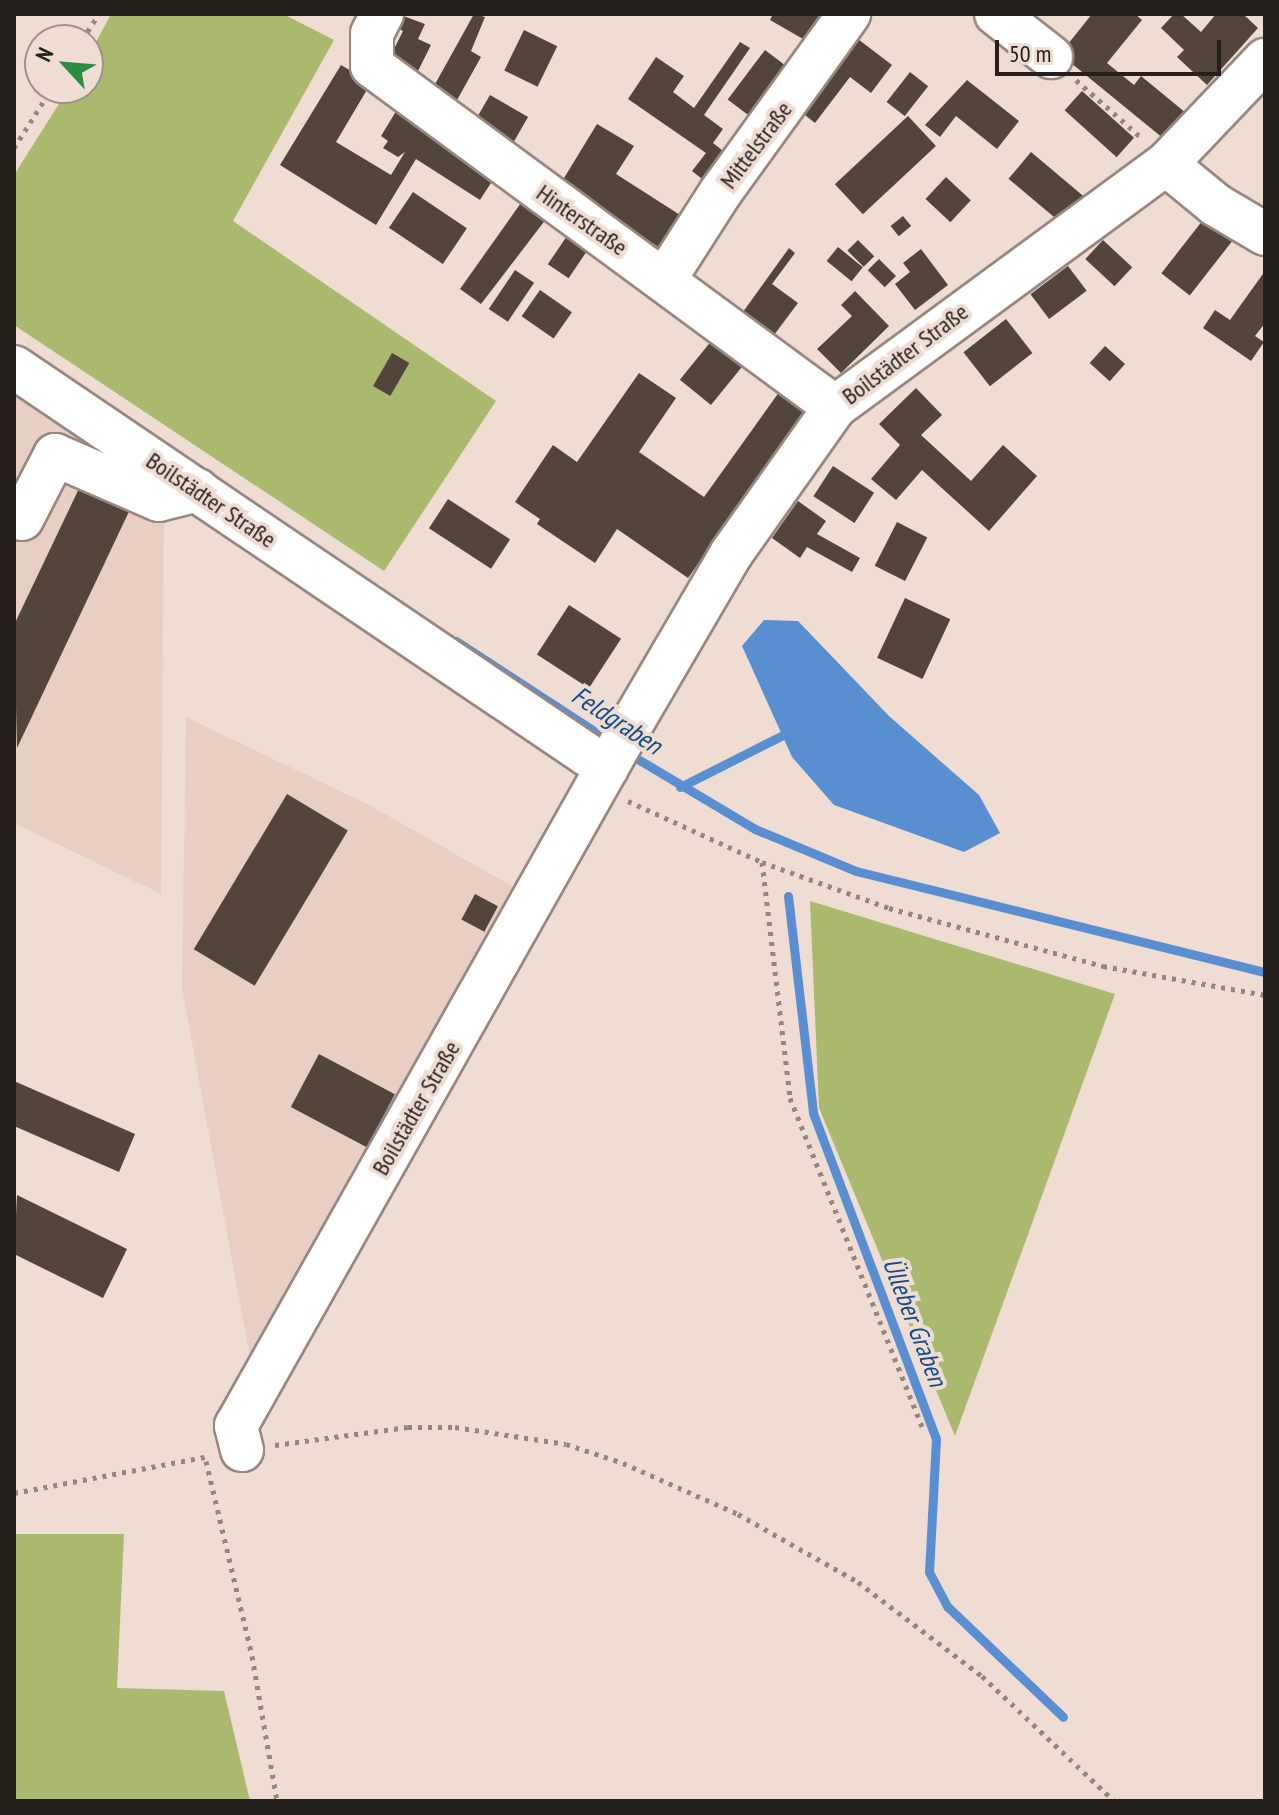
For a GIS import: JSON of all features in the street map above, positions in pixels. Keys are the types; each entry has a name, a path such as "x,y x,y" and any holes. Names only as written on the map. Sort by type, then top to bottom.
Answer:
{"street":[{"name":"Hinterstraße","path":"382,14 372,34 372,66 835,407"},
{"name":"Mittelstraße","path":"665,279 720,193 849,14"},
{"path":"996,14 1051,57"},
{"name":"Boilstädter Straße","path":"224,1453 236,1426 611,760 731,554 835,407 1166,164 1265,60"},
{"path":"1166,164 1216,205 1265,234"},
{"name":"Boilstädter Straße","path":"14,367 611,760"},
{"path":"22,519 55,455 159,500 198,490"}],"path":[{"path":"1051,57 1166,164"},
{"path":"14,148 42,104"},
{"path":"611,760 762,862 889,908 1103,966 1265,995"},
{"path":"762,862 790,1098 922,1426"},
{"path":"14,1493 224,1453 408,1427 455,1427 566,1444 623,1463 738,1514 858,1582 982,1676 1114,1801"},
{"path":"224,1453 252,1656 277,1801"}],"shaded area":[{"path":"14,395 164,497 161,894 14,823"},
{"path":"186,717 369,805 517,889 250,1358 182,988"}],"green space":[{"path":"111,14 283,14 334,40 233,221 496,401 384,571 14,325 14,175 59,104 104,104 104,27"},
{"path":"810,901 1115,994 955,1436 819,1108"},
{"path":"14,1534 124,1534 117,1688 224,1691 250,1801 14,1801"}],"water":[{"path":"764,620 798,621 889,716 979,795 1000,833 964,852 834,805 792,757 742,646"}],"building":[{"path":"398,14 425,24 418,39 431,45 417,73 389,59 403,31 392,25"},
{"path":"474,14 485,17 471,51 481,57 452,109 429,95"},
{"path":"773,14 827,14 810,43 770,20"},
{"path":"1092,14 1135,14 1142,20 1107,63 1134,85 1141,76 1186,113 1164,139 1060,54"},
{"path":"1174,14 1181,14 1201,32 1216,14 1243,14 1258,28 1207,85 1177,57 1184,50 1161,28"},
{"path":"524,30 557,46 538,87 504,70"},
{"path":"850,33 892,65 871,93 850,77 815,123 795,107"},
{"path":"740,42 750,48 704,115 723,129 713,143 732,158 711,186 692,171 706,153 628,99 656,57 684,76 673,92 694,108"},
{"path":"765,50 794,72 756,121 728,100"},
{"path":"341,65 371,83 336,142 391,175 405,152 398,157 383,148 388,141 381,136 398,108 498,172 480,200 416,159 376,225 280,165"},
{"path":"910,72 928,86 905,116 887,102"},
{"path":"967,80 1019,121 997,149 956,116 940,137 925,125"},
{"path":"1082,91 1134,138 1117,157 1065,110"},
{"path":"490,95 528,117 513,144 474,122"},
{"path":"908,116 936,146 863,214 835,184"},
{"path":"597,124 634,146 616,174 691,222 669,254 561,183"},
{"path":"1031,152 1085,198 1063,224 1009,179"},
{"path":"946,177 971,200 950,222 926,199"},
{"path":"413,192 467,228 443,264 389,228"},
{"path":"528,193 553,210 481,304 460,289"},
{"path":"1210,211 1238,233 1190,295 1161,273"},
{"path":"903,216 911,226 899,236 891,226"},
{"path":"573,227 594,241 569,278 548,264"},
{"path":"858,240 874,256 864,267 847,251"},
{"path":"1103,240 1132,267 1115,286 1085,259"},
{"path":"838,247 863,267 852,281 827,261"},
{"path":"789,248 795,253 772,284 798,303 774,335 743,312"},
{"path":"921,249 948,285 915,310 895,284 910,272 903,263"},
{"path":"879,259 896,276 885,287 868,270"},
{"path":"1068,266 1087,291 1049,319 1030,294"},
{"path":"515,270 534,283 508,322 489,309"},
{"path":"1265,271 1265,323 1255,336 1264,342 1251,361 1203,328 1215,310 1230,320"},
{"path":"540,290 572,312 554,339 522,316"},
{"path":"855,291 889,326 841,373 817,349 852,316 841,305"},
{"path":"1006,319 1032,353 990,386 963,352"},
{"path":"717,334 748,359 711,405 680,380"},
{"path":"1105,346 1125,364 1110,381 1090,363"},
{"path":"392,353 409,363 390,396 373,386"},
{"path":"639,373 676,398 639,452 704,497 782,388 809,407 688,578 617,529 595,563 537,524 540,519 515,502 553,445 577,462"},
{"path":"916,388 942,415 921,435 971,481 1003,445 1037,476 989,531 922,470 896,500 871,479 900,445 879,424"},
{"path":"833,466 874,493 854,523 813,496"},
{"path":"84,478 134,501 17,748 14,625"},
{"path":"448,499 510,539 491,569 429,528"},
{"path":"798,501 826,521 817,534 860,558 852,572 807,547 800,558 772,538"},
{"path":"897,522 927,537 905,581 875,566"},
{"path":"905,598 950,619 922,679 877,658"},
{"path":"569,605 621,639 589,688 537,654"},
{"path":"287,794 348,831 255,986 194,949"},
{"path":"475,894 498,906 484,932 461,920"},
{"path":"319,1054 395,1094 367,1147 291,1107"},
{"path":"14,1081 135,1134 119,1172 14,1126"},
{"path":"17,1195 127,1249 103,1298 14,1254"}],"waterway":[{"name":"Feldgraben","path":"456,641 611,742"},
{"path":"680,787 783,735"},
{"name":"Feldgraben","path":"626,752 755,829 856,871 1265,972"},
{"name":"Ülleber Graben","path":"788,896 813,1113 936,1439 929,1572 948,1607 1063,1717"}]}
